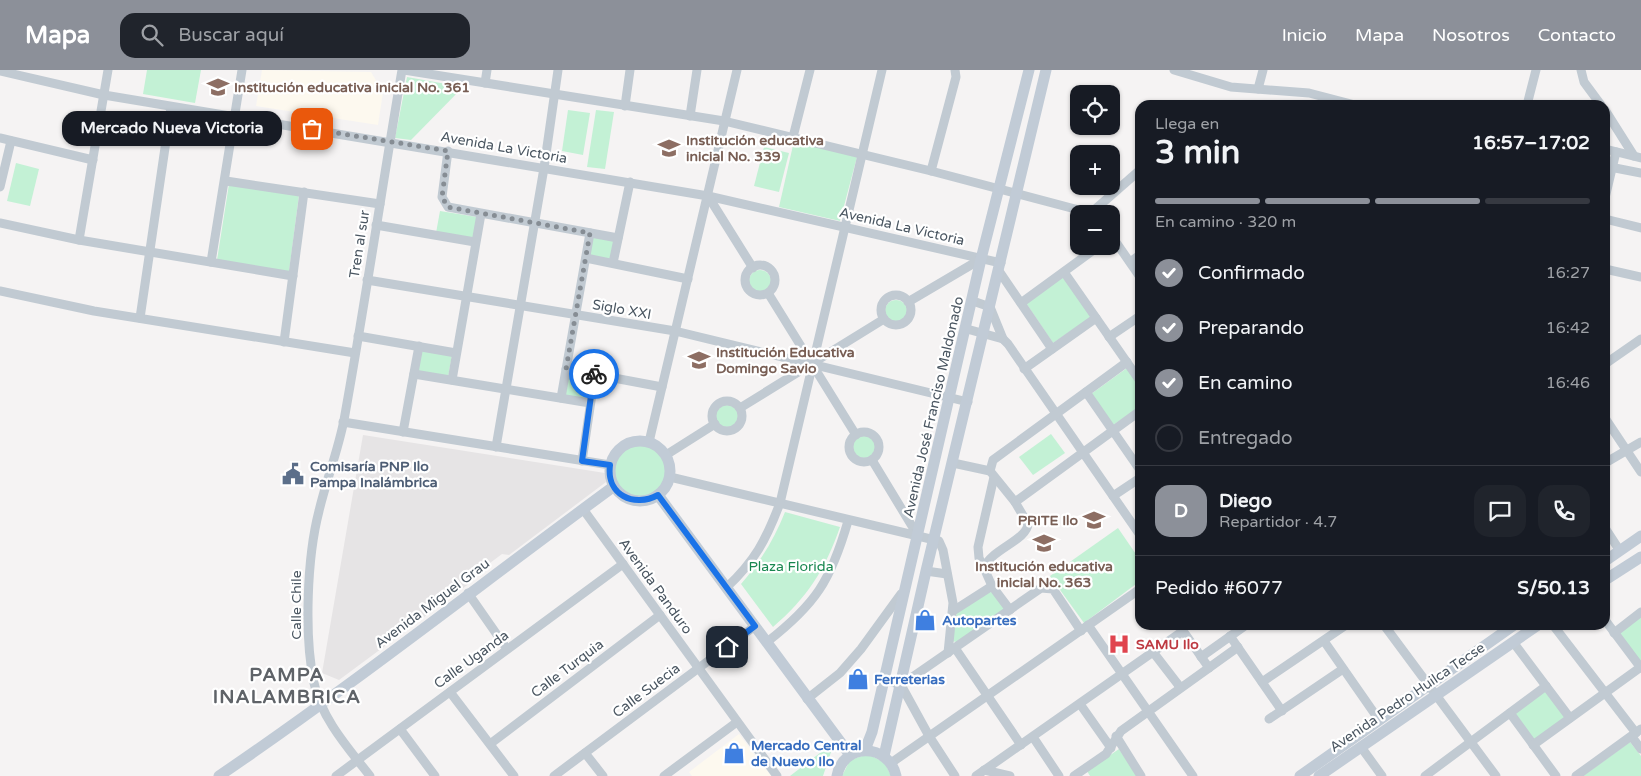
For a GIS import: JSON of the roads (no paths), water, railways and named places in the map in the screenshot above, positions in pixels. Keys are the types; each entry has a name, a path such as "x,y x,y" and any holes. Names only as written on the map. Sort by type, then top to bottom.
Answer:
{"street":[{"path":"79,240 108,70"},
{"path":"212,262 242,70"},
{"path":"403,70 724,122 932,171 1070,207"},
{"name":"Tren al sur","path":"343,422 403,70"},
{"path":"472,81 474,70"},
{"path":"485,83 487,70"},
{"path":"496,447 544,168 558,70"},
{"path":"625,106 630,70"},
{"path":"690,116 697,70"},
{"path":"649,442 737,70"},
{"path":"793,137 810,70"},
{"path":"726,588 755,558 764,543 780,503 882,70"},
{"path":"932,171 956,77 956,70"},
{"name":"Avenida José Franciso Maldonado","path":"864,750 872,732 885,680 967,328 981,259 1030,70"},
{"path":"888,759 901,685 926,571 1046,70"},
{"path":"1174,70 1212,83 1309,93 1335,100"},
{"path":"1258,89 1263,70"},
{"path":"1528,100 1536,70"},
{"path":"1581,70 1584,82 1597,100"},
{"name":"Avenida La Victoria","path":"0,71 104,95 390,141 708,196 845,226 981,259 1000,267"},
{"path":"140,318 148,251 172,107"},
{"path":"1610,117 1637,157"},
{"path":"0,138 92,160"},
{"path":"0,187 11,141"},
{"path":"1610,150 1637,157"},
{"path":"448,151 442,197 448,207 618,238"},
{"path":"1610,163 1616,152"},
{"path":"1610,167 1641,173"},
{"path":"1102,205 1135,175"},
{"path":"226,181 380,204"},
{"path":"613,263 630,182"},
{"path":"284,342 304,192"},
{"path":"708,196 752,268"},
{"path":"452,380 481,214"},
{"path":"1610,220 1641,228"},
{"path":"0,223 79,240 293,276"},
{"path":"376,225 475,242"},
{"path":"561,398 590,233"},
{"path":"1120,248 1135,270"},
{"path":"1021,303 1087,255"},
{"path":"586,258 688,279"},
{"path":"1130,262 1135,258"},
{"path":"908,302 981,259"},
{"path":"764,266 773,273 775,284 768,293 756,294 747,286 746,278 752,268 764,266"},
{"path":"1000,267 1021,303 1052,349"},
{"path":"1610,270 1641,277"},
{"path":"1064,272 1135,374"},
{"name":"Siglo XXI","path":"367,280 675,331 968,402"},
{"path":"0,292 140,318 355,353"},
{"path":"768,293 856,435"},
{"path":"899,296 908,302 911,310 906,321 895,325 884,319 882,308 888,298 899,296"},
{"path":"973,301 990,307 1003,339 1135,528"},
{"path":"1024,369 1096,318"},
{"path":"740,408 884,319"},
{"path":"1109,337 1135,319"},
{"path":"967,328 1003,339"},
{"path":"358,336 456,353"},
{"path":"1610,361 1641,340"},
{"path":"403,432 419,346"},
{"path":"1010,610 992,586 979,558 978,547 993,460 1127,362"},
{"path":"566,369 662,387"},
{"path":"414,374 590,403"},
{"path":"582,461 595,374"},
{"path":"1086,392 1135,463"},
{"path":"730,401 740,408 742,420 737,426 726,430 715,424 713,413 719,403 730,401"},
{"path":"1015,502 1082,451 1135,414"},
{"path":"343,422 610,465"},
{"name":"Calle Chile","path":"343,422 312,544 309,646 314,686 321,706 370,776"},
{"path":"666,455 715,424"},
{"path":"1610,425 1641,472"},
{"path":"868,433 877,440 878,451 872,460 864,462 853,457 850,445 856,435 868,433"},
{"path":"1610,460 1640,441"},
{"path":"649,442 666,455 670,477 658,495 650,500 632,500 624,497 613,487 610,478 610,465 621,447 630,443 649,442"},
{"path":"872,460 918,536"},
{"path":"953,464 992,474 1027,520 1028,528 991,557 984,568"},
{"path":"670,477 934,539 941,543 953,611 952,650 988,696 1021,745"},
{"path":"1113,496 1135,481"},
{"name":"Avenida Miguel Grau","path":"222,775 321,706 468,593 613,487"},
{"path":"658,495 850,755"},
{"name":"Avenida Panduro","path":"583,509 777,776"},
{"path":"767,642 797,619 819,592 838,557 848,520"},
{"path":"1610,536 1620,551"},
{"path":"1610,558 1641,536"},
{"path":"1610,577 1641,557"},
{"name":"Calle Uganda","path":"336,776 623,564"},
{"path":"926,571 947,574"},
{"path":"807,699 840,673 861,649 907,585"},
{"path":"953,611 992,586"},
{"path":"901,685 1041,588 1050,588 1123,675 1191,775"},
{"path":"888,759 929,736 1135,592"},
{"path":"468,593 507,650"},
{"path":"1614,632 1641,612"},
{"name":"Calle Turquia","path":"490,744 660,615"},
{"name":"Calle Suecia","path":"554,776 755,626"},
{"path":"1533,745 1641,667 1610,627"},
{"path":"976,776 1123,675 1154,652 1179,630"},
{"path":"1182,630 1209,668"},
{"path":"1201,657 1239,630"},
{"path":"1262,682 1339,630"},
{"path":"1388,630 1496,776"},
{"name":"Avenida Pedro Huilca Tecse","path":"1320,773 1379,720 1506,630"},
{"path":"1514,630 1517,640 1546,686 1570,718"},
{"name":"Avenida Pedro Huilca Tecse","path":"1300,776 1320,773 1436,697 1531,630"},
{"path":"1557,630 1636,733 1641,749"},
{"path":"1230,636 1282,710"},
{"path":"1324,641 1379,720"},
{"path":"1074,776 1084,773 1111,748 1116,736 1180,687 1238,647"},
{"path":"1154,652 1180,687"},
{"path":"1269,719 1343,669"},
{"path":"885,680 901,685 953,775"},
{"path":"1431,774 1470,742 1546,686"},
{"path":"450,692 514,776"},
{"path":"1080,704 1111,748"},
{"path":"1510,713 1556,776"},
{"path":"664,776 737,722"},
{"path":"400,729 435,776"},
{"path":"1576,776 1636,733"},
{"path":"1116,736 1141,776"},
{"path":"1033,737 1059,776"},
{"path":"1361,747 1382,776"},
{"path":"837,776 841,765 850,755 864,750 875,751 888,759 896,776"},
{"path":"585,753 603,776"},
{"path":"984,770 1010,776"}],"place":[{"name":"Institución educativa inicial No. 361","path":"218,87"},
{"name":"Mercado Nueva Victoria","path":"312,129"},
{"name":"Institución educativa inicial No. 339","path":"669,148"},
{"name":"Institución Educativa Domingo Savio","path":"699,360"},
{"name":"Comisaría PNP Ilo Pampa Inalámbrica","path":"293,474"},
{"name":"PRITE Ilo","path":"1094,520"},
{"name":"Institución educativa inicial No. 363","path":"1044,543"},
{"name":"Autopartes","path":"925,620"},
{"name":"SAMU Ilo","path":"1119,644"},
{"name":"Ferreterias","path":"858,679"},
{"name":"Mercado Central de Nuevo Ilo","path":"734,753"}],"district":[{"name":"PAMPA INALAMBRICA","path":"287,685"}],"park label":[{"name":"Plaza Florida","path":"791,566"}]}
